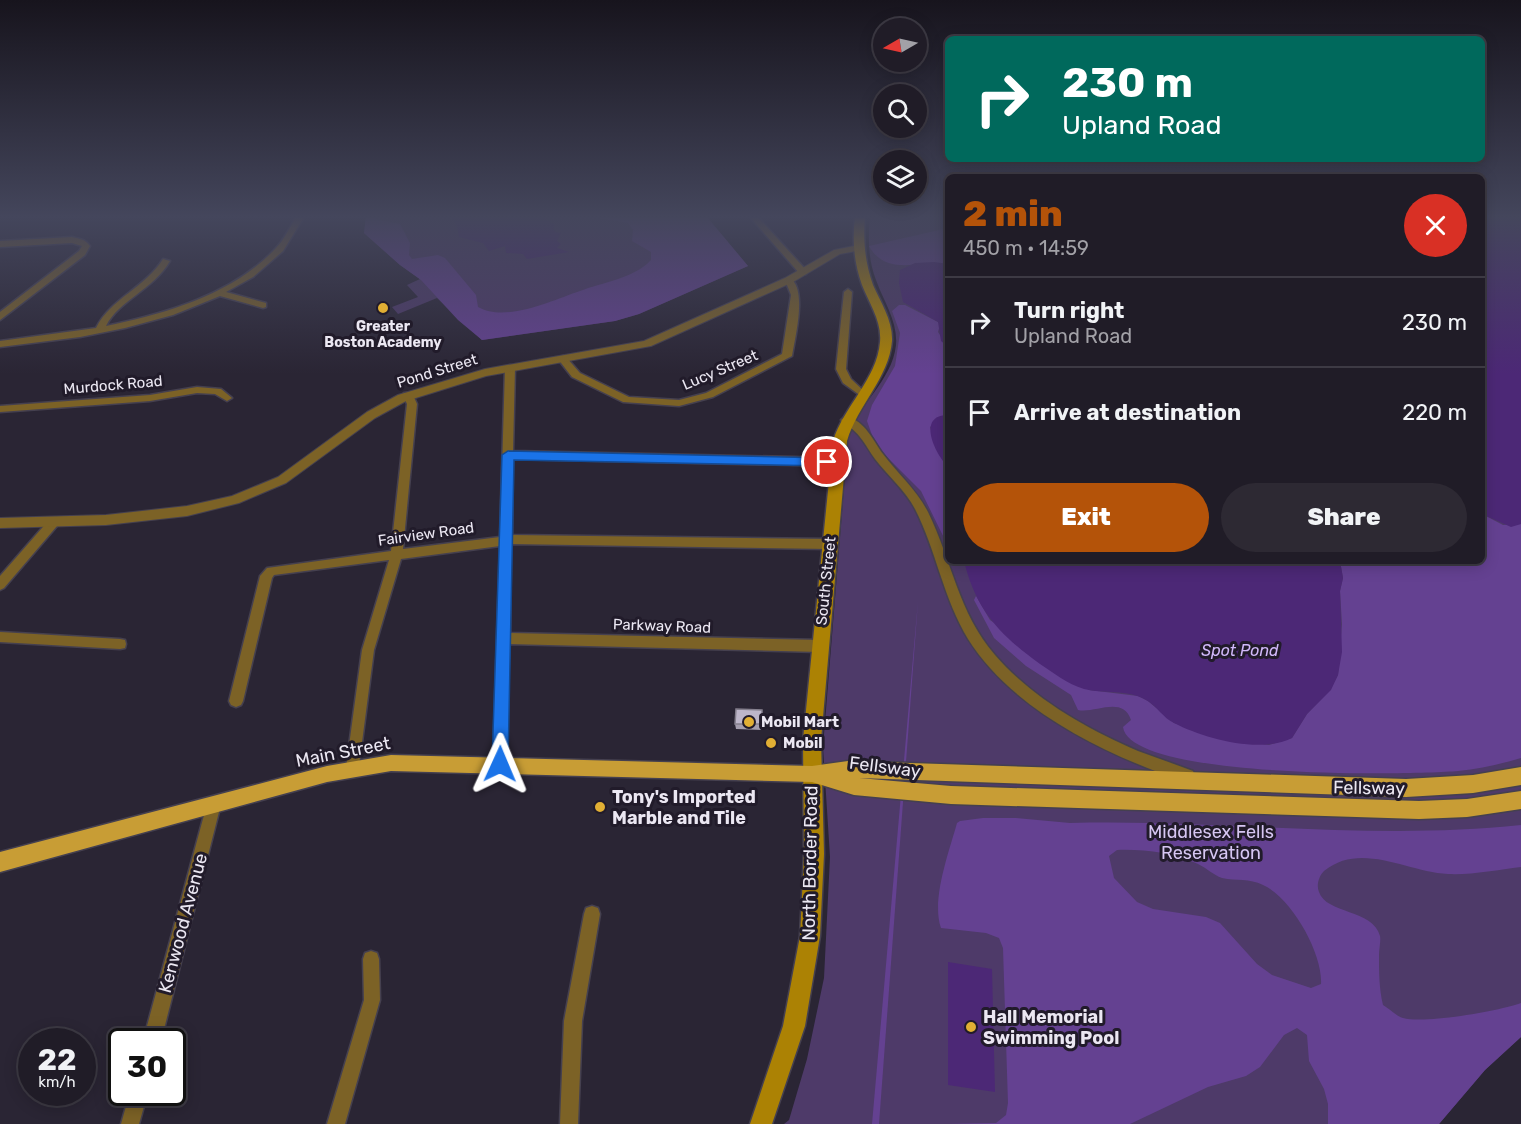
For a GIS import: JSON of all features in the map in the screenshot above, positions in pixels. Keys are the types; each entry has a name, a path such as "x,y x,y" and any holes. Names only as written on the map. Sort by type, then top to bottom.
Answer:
{"main road":[{"name":"South Street","path":"812,774 820,646 840,438 846,420 881,361 886,337 882,318 863,269"},
{"name":"Main Street","path":"0,862 353,768 403,762 812,774"},
{"name":"Fellsway","path":"812,774 848,769 1406,788 1473,784 1521,776"},
{"name":"Fellsway","path":"812,774 854,786 975,796 1419,810 1467,808 1521,800"},
{"name":"North Border Road","path":"761,1124 788,1048 806,970 813,889 812,774"}],"street":[{"path":"0,317 61,269"},
{"path":"99,331 108,317 161,269"},
{"path":"0,344 99,331 160,315 219,293 258,269"},
{"name":"Pond Street","path":"0,523 53,523 179,512 244,497 282,480 376,412 408,396 467,377 625,349 658,340 807,269"},
{"name":"Lucy Street","path":"563,359 576,375 630,401 672,403 697,400 787,356 796,295 789,280"},
{"path":"848,292 842,369 847,381 861,393"},
{"path":"219,293 263,304"},
{"path":"500,764 510,368"},
{"name":"Murdock Road","path":"0,409 150,398 203,390 220,392 227,398"},
{"path":"353,768 369,646 396,554 412,403 408,396"},
{"path":"846,420 860,427 882,460 914,497 930,530 958,609 973,637 1000,669 1045,706 1097,736 1161,767 1210,782"},
{"path":"508,455 838,462"},
{"path":"0,585 53,523"},
{"name":"Fairview Road","path":"236,701 267,573 507,540 830,544"},
{"path":"0,637 120,644"},
{"name":"Parkway Road","path":"503,638 820,646"},
{"name":"Kenwood Avenue","path":"155,1028 214,804"},
{"path":"569,1124 573,1021 592,914"},
{"path":"336,1124 372,1000 371,959"},
{"path":"130,1124 135,1106"}],"green space":[{"path":"406,269 740,269 639,314 615,321 482,340 437,298 398,314 392,307 418,297 407,285 420,279"},
{"path":"406,269 455,269 476,295 478,307 502,313 543,304 627,276 639,269 740,269 639,314 615,321 482,340 458,320 421,280"},
{"name":"Middlesex Fells Reservation","path":"873,269 945,269 945,564 1485,564 1485,269 1521,269 1521,1037 1485,1070 1439,1124 784,1124 789,1120 807,1059 824,978 830,857 823,747 848,438 859,414 888,370 896,345 893,320"},
{"path":"899,305 905,305 938,322 940,325 938,332 945,342 945,415 930,427 936,449 945,462 945,540 921,491 883,453 867,421 872,405 895,366 900,333 892,311"},
{"path":"1485,516 1503,525 1521,524 1521,758 1458,771 1335,773 1220,765 1172,757 1138,744 1123,727 1131,720 1122,708 1078,710 1071,695 1026,666 994,638 974,600 976,596 990,620 1089,690 1138,696 1148,701 1174,723 1213,736 1269,745 1292,738 1307,714 1330,690 1338,675 1342,624 1340,591 1343,578 1341,564 1485,564"},
{"path":"918,601 879,1124 872,1124"},
{"path":"983,818 1016,818 1070,823 1409,831 1521,825 1521,867 1448,874 1385,860 1353,859 1338,862 1324,871 1319,878 1318,886 1323,899 1330,904 1359,916 1376,927 1380,936 1379,974 1383,1005 1403,1018 1428,1019 1480,1013 1521,1003 1521,1037 1485,1070 1439,1124 1328,1124 1328,1104 1324,1089 1309,1061 1307,1035 1297,1028 1284,1035 1260,1067 1246,1076 1208,1087 1130,1124 948,1124 996,1123 1006,1115 1008,1103 1003,948 999,938 986,933 941,928 938,917 942,876 957,823","holes":["1117,850 1159,852 1179,857 1198,864 1222,878 1253,881 1274,892 1285,902 1304,928 1317,958 1321,984 1311,988 1272,975 1257,964 1220,923 1206,917 1153,909 1137,902 1114,878 1109,856"]}],"water":[{"path":"945,269 945,344 941,341 938,322 903,302 899,283 900,270"},
{"path":"1485,269 1521,269 1521,524 1511,527 1485,515"},
{"path":"945,416 945,463 931,436 933,421"},
{"name":"Spot Pond","path":"965,564 1341,564 1343,578 1340,591 1342,652 1338,675 1331,690 1307,714 1292,738 1264,745 1249,745 1217,739 1170,721 1150,703 1139,697 1131,694 1084,689 1066,681 1040,664 1002,632 975,594"},
{"name":"Hall Memorial Swimming Pool","path":"948,962 992,969 995,1092 948,1085"}],"building":[{"path":"736,709 762,710 762,724 735,724"}],"place":[{"name":"Greater Boston Academy","path":"383,308"},
{"name":"Mobil Mart","path":"749,722"},
{"name":"Mobil","path":"771,743"},
{"name":"Tony's Imported Marble and Tile","path":"600,807"},
{"name":"Hall Memorial Swimming Pool","path":"971,1027"}],"route":[{"path":"500,764 508,455 827,462"}]}
